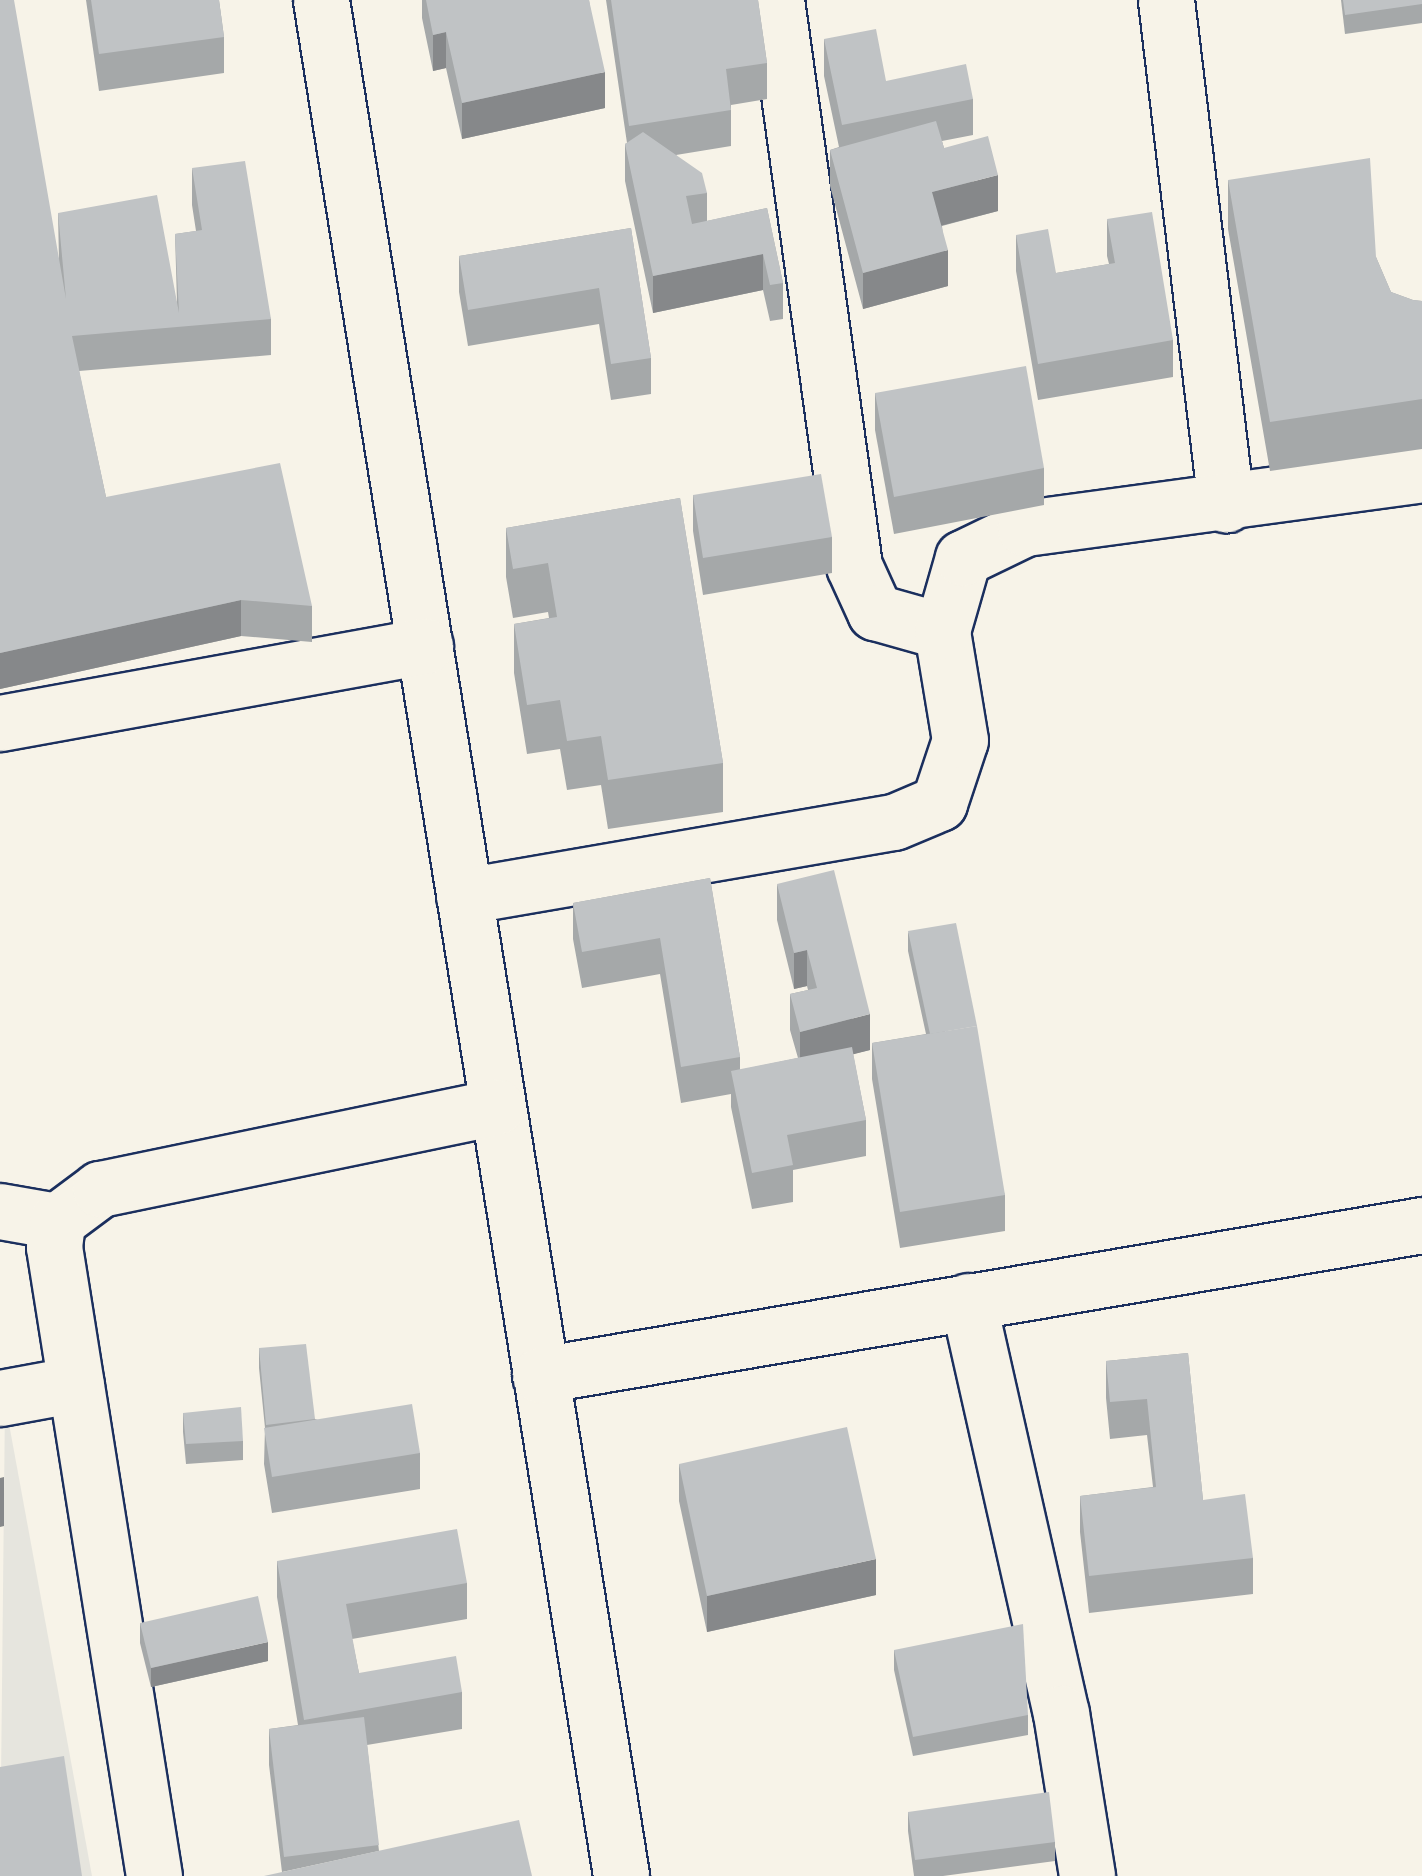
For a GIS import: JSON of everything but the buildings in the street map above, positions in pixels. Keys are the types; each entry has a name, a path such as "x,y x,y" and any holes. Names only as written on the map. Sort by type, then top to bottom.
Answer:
{"street":[{"path":"321,0 621,1876"},
{"path":"776,0 854,566 875,612 942,631"},
{"path":"1166,0 1226,504"},
{"path":"464,896 894,822 939,803 960,740 942,631 963,558 1026,528 1226,504 1422,474"},
{"path":"0,723 425,646"},
{"path":"154,1876 54,1247 57,1221 100,1189 497,1107"},
{"path":"0,1210 57,1221"},
{"path":"540,1375 1422,1225"},
{"path":"968,1302 1060,1713 1087,1876"},
{"path":"0,1398 76,1384"}],"shaded area":[{"path":"5,1402 92,1876 0,1876"}]}
